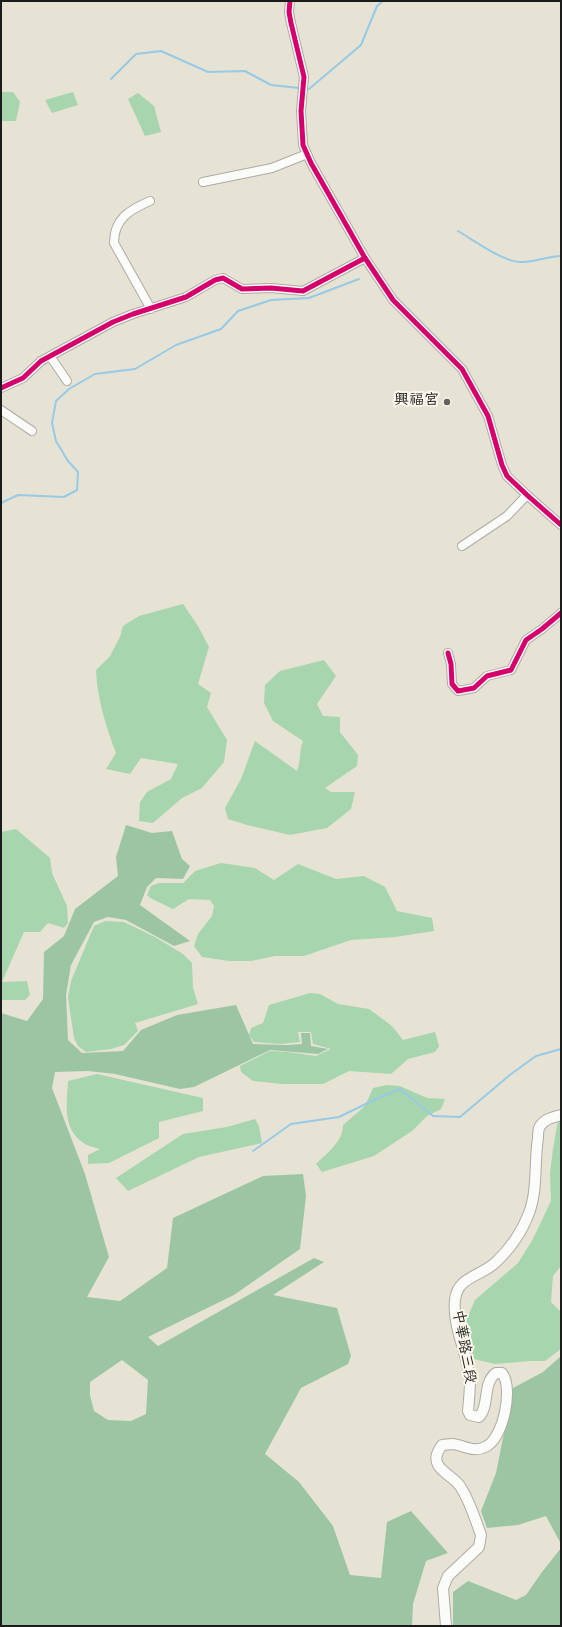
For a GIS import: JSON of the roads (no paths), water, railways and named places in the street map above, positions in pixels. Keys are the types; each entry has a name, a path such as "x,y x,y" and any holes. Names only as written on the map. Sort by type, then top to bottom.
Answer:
{"main road":[{"name":"中華路三段","path":"446,1626 443,1588 448,1576 479,1547 481,1535 467,1498 454,1478 439,1466 437,1452 442,1445 452,1444 476,1450 486,1447 492,1442 500,1428 507,1399 505,1377 502,1373 496,1373 489,1381 483,1413 479,1417 470,1415 468,1411 470,1380 457,1322 454,1301 457,1289 464,1281 493,1264 503,1255 520,1234 530,1212 534,1190 536,1150 540,1127 549,1118 561,1115"}],"street":[{"path":"290,1 289,12 291,23 304,77 301,111 303,145 307,154 365,258 394,300 462,369 488,416 502,465 508,476 561,526"},
{"path":"204,182 272,168 307,154"},
{"path":"150,201 132,209 122,219 114,232 114,244 151,309"},
{"path":"1,388 23,378 34,366 50,356 113,322 186,297 204,285 215,280 223,278 242,288 271,288 303,291 365,258"},
{"path":"50,356 68,381"},
{"path":"1,410 32,431"},
{"path":"462,546 507,516 527,495"},
{"path":"448,653 451,664 452,684 458,691 474,688 487,676 511,670 526,640 561,613"}],"waterway":[{"path":"309,89 361,45 377,6 383,1"},
{"path":"111,79 136,54 161,51 208,72 245,71 271,85 299,88"},
{"path":"458,231 489,250 513,261 535,261 561,256"},
{"path":"1,503 18,495 64,497 77,490 78,472 68,461 56,441 52,423 56,401 69,389 95,374 135,369 176,345 221,329 238,311 271,300 309,298 359,279"},
{"path":"253,1151 291,1124 339,1117 400,1089 433,1116 460,1117 511,1074 536,1056 561,1049"}],"place":[{"name":"興福宮","path":"447,402"}]}
